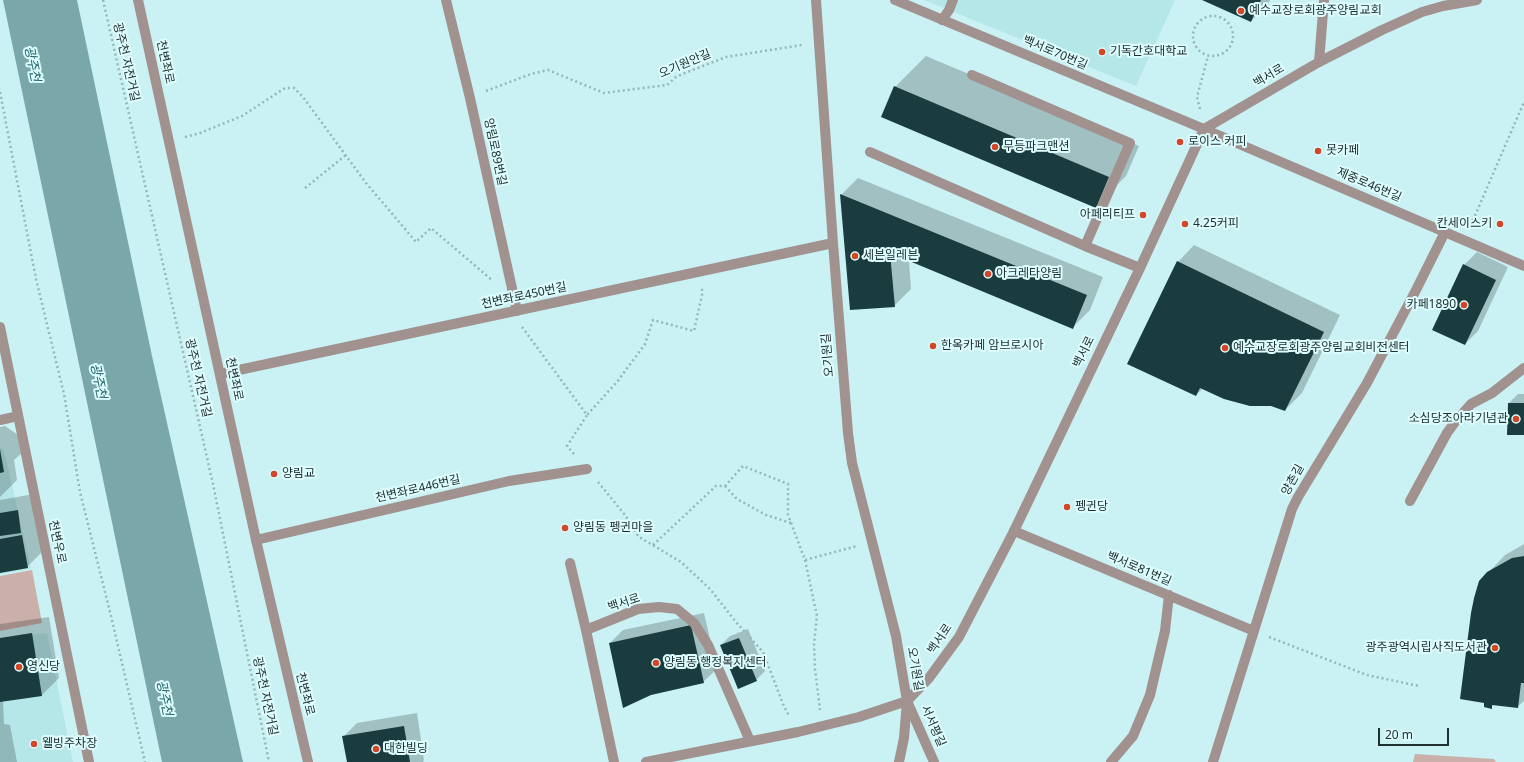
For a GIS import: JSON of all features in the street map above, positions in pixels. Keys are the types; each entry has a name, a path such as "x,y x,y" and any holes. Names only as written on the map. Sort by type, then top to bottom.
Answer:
{"street":[{"name":"천변좌로","path":"138,0 256,540 308,762"},
{"name":"양림로89번길","path":"446,0 470,98 517,311"},
{"name":"오기원길","path":"816,0 848,433 852,463 896,636 907,701"},
{"name":"백서로70번길","path":"895,0 1204,129"},
{"path":"942,20 949,10 953,0"},
{"path":"1318,62 1324,0"},
{"name":"백서로","path":"646,762 798,732 859,717 907,701 929,678 959,638 1014,531 1140,268 1204,129 1318,62 1382,30 1422,12 1477,0"},
{"path":"972,75 1130,143 1085,246"},
{"name":"제중로46번길","path":"1204,129 1524,266"},
{"path":"870,152 1085,246 1140,268"},
{"name":"양촌길","path":"1213,762 1290,517 1298,497 1367,383 1445,232"},
{"name":"천변좌로450번길","path":"220,374 833,243"},
{"name":"천변우로","path":"0,327 89,762"},
{"path":"1410,501 1447,433 1455,422 1471,404 1492,393 1524,368"},
{"path":"0,420 18,416"},
{"name":"천변좌로446번길","path":"256,540 509,481 587,469"},
{"name":"백서로81번길","path":"1014,531 1254,631"},
{"path":"570,563 614,762"},
{"path":"1111,762 1133,736 1150,695 1165,631 1169,595"},
{"name":"백서로","path":"586,630 638,609 659,607 677,609 694,623 708,645 750,741"},
{"path":"899,762 904,738 907,701"},
{"name":"서서평길","path":"907,701 934,762"}],"path":[{"name":"광주천 자전거길","path":"103,0 212,484 269,762"},
{"path":"1206,17 1218,17 1225,20 1233,31 1231,45 1221,55 1208,56 1202,53 1194,43 1192,37 1193,30 1200,20 1206,17"},
{"name":"오기원안길","path":"470,98 531,74 548,70 604,93 667,84 676,77 690,70 726,57 819,42"},
{"path":"1204,129 1197,97 1208,56"},
{"path":"169,142 200,133 242,116 285,88 294,88 303,97 366,183 416,242 431,228 514,300"},
{"path":"0,92 36,279 64,394 80,492 145,762"},
{"path":"1464,240 1524,102"},
{"path":"305,188 346,155"},
{"path":"702,271 702,295 694,331 653,320 645,344 617,382 587,415 567,446 625,515 639,537 681,562 710,589 736,622 763,652 783,704 798,732"},
{"path":"517,311 523,329 587,415"},
{"path":"725,486 743,466 788,484 788,515 804,560 817,616 814,662 822,726"},
{"path":"653,545 716,486 725,486 737,499 766,515 791,523"},
{"path":"804,560 873,542"},
{"path":"1254,631 1367,674 1419,686"}],"shaded area":[{"name":"기독간호대학교","path":"924,0 1175,0 1136,86"},
{"path":"0,447 4,450 31,569 0,574"},
{"path":"32,570 42,623 0,631 0,576"},
{"path":"44,633 47,634 73,762 0,762 0,639"},
{"path":"1415,754 1494,759 1496,762 1413,762"}],"water":[{"name":"광주천","path":"3,0 77,0 152,356 243,762 162,762"}],"building":[{"name":"예수교장로회광주양림교회","path":"1202,0 1261,0 1251,22"},
{"name":"무등파크맨션","path":"894,86 1109,177 1096,208 881,117"},
{"name":"아크레타양림","path":"840,194 1087,295 1073,329 890,253 895,307 850,310"},
{"name":"예수교장로회광주양림교회비전센터","path":"1177,261 1324,332 1285,411 1271,406 1250,406 1224,399 1200,388 1196,396 1127,364"},
{"name":"카페1890","path":"1463,264 1496,280 1465,345 1432,330"},
{"name":"소심당조아라기념관","path":"1508,403 1524,403 1524,435 1507,435"},
{"path":"0,449 4,472 0,473"},
{"path":"18,510 21,533 0,536 0,513"},
{"path":"22,535 28,568 0,573 0,539"},
{"name":"광주광역시립사직도서관","path":"1524,556 1524,683 1521,683 1518,708 1492,705 1492,709 1484,707 1484,703 1460,699 1471,613 1479,581 1487,572 1512,558"},
{"name":"양림동 행정복지센터","path":"691,625 704,683 651,695 623,708 609,643"},
{"name":"영신당","path":"32,633 42,696 0,702 0,638"},
{"path":"739,638 757,681 738,689 720,645"},
{"name":"대한빌딩","path":"404,726 410,762 347,762 342,736"}],"place":[{"name":"예수교장로회광주양림교회","path":"1241,11"},
{"name":"기독간호대학교","path":"1102,52"},
{"name":"로이스 커피","path":"1180,142"},
{"name":"무등파크맨션","path":"995,147"},
{"name":"못카페","path":"1318,151"},
{"name":"아페리티프","path":"1143,215"},
{"name":"4.25커피","path":"1185,224"},
{"name":"칸세이스키","path":"1500,224"},
{"name":"세븐일레븐","path":"855,256"},
{"name":"아크레타양림","path":"988,274"},
{"name":"카페1890","path":"1464,305"},
{"name":"한옥카페 암브로시아","path":"933,346"},
{"name":"예수교장로회광주양림교회비전센터","path":"1225,348"},
{"name":"소심당조아라기념관","path":"1516,419"},
{"name":"양림교","path":"274,474"},
{"name":"펭귄당","path":"1067,507"},
{"name":"양림동 펭귄마을","path":"565,528"},
{"name":"광주광역시립사직도서관","path":"1495,648"},
{"name":"양림동 행정복지센터","path":"656,663"},
{"name":"영신당","path":"19,667"},
{"name":"웰빙주차장","path":"34,744"},
{"name":"대한빌딩","path":"376,749"}]}
